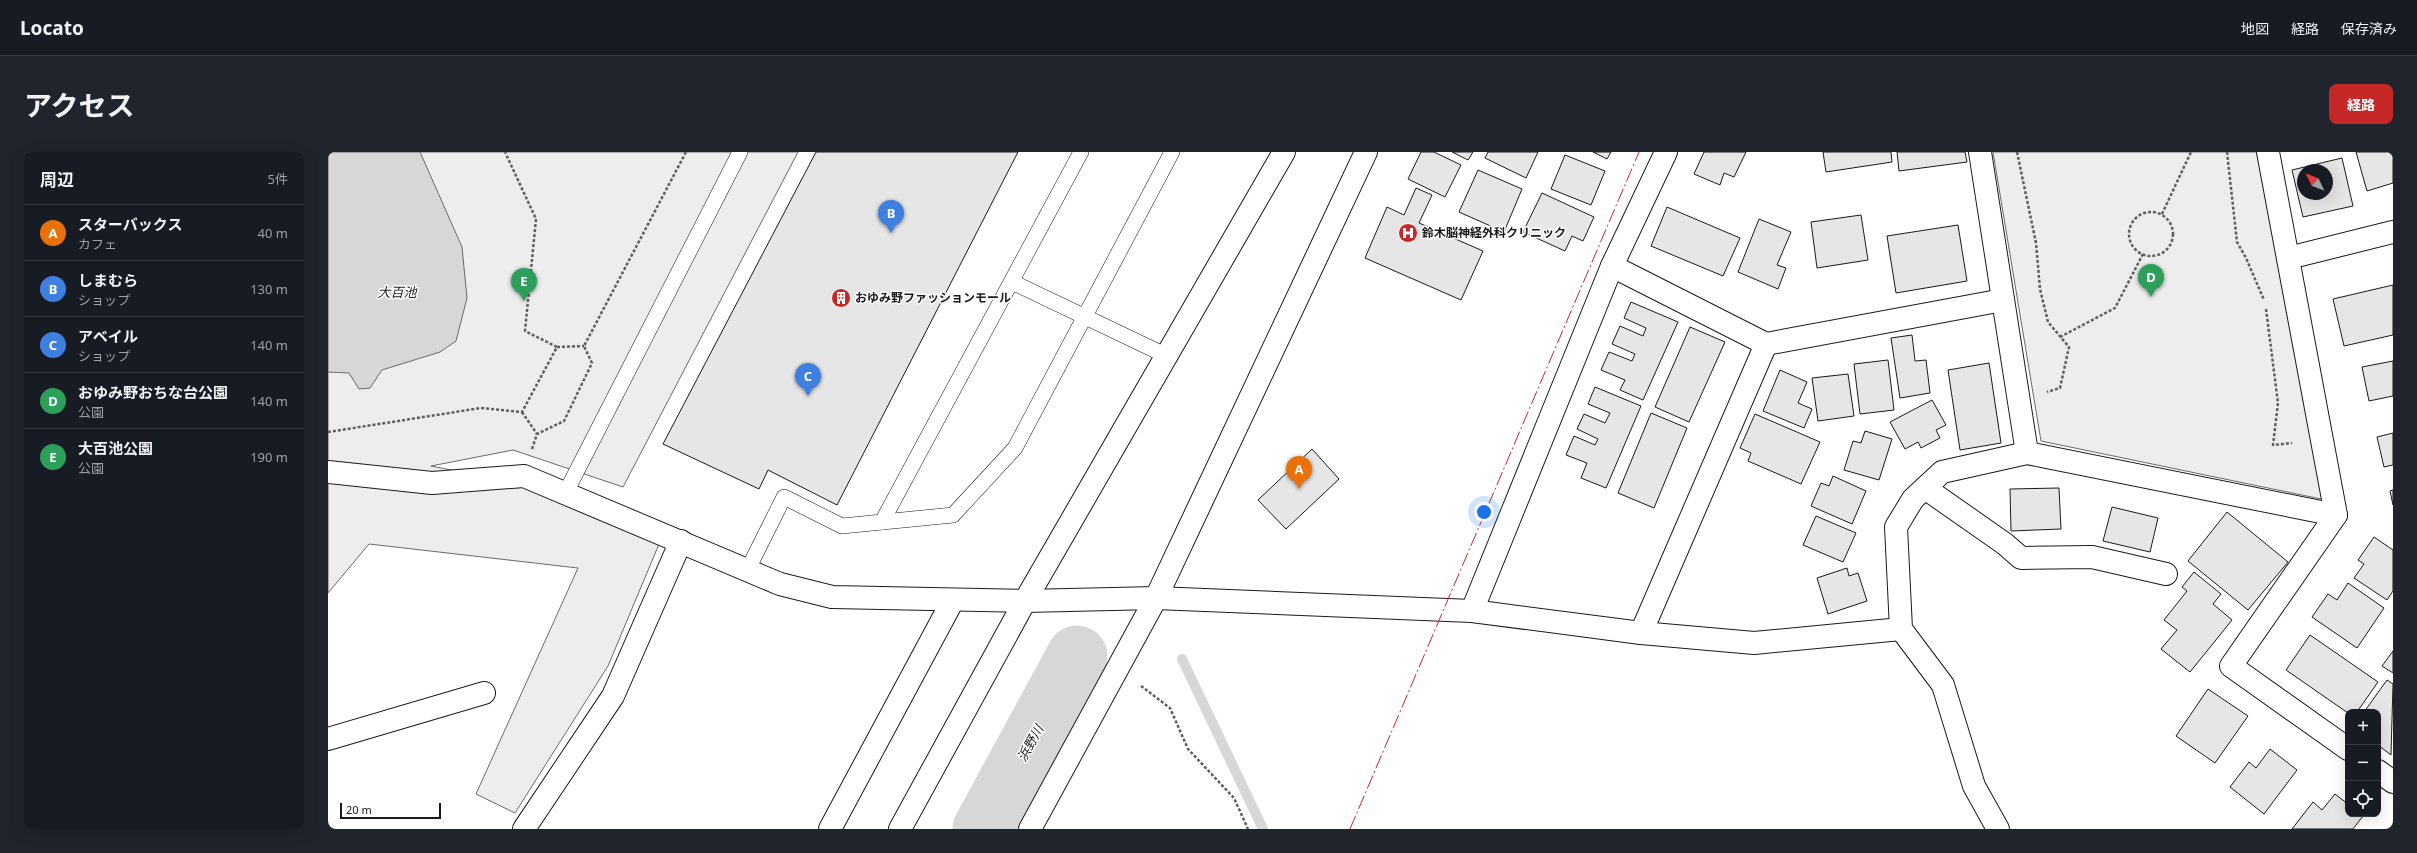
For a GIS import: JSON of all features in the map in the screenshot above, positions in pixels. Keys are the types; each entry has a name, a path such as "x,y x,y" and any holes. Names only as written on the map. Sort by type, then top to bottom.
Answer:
{"street":[{"path":"900,829 1025,601 1165,355 1284,152"},
{"path":"1030,829 1156,598 1366,152"},
{"path":"1472,611 1612,266 1666,152"},
{"path":"1980,152 2027,453"},
{"path":"2268,152 2323,439 2336,515 2231,666 2345,747"},
{"path":"2288,258 2393,232"},
{"path":"1612,266 1766,344 2003,300"},
{"path":"1641,633 1766,344"},
{"path":"1998,829 1974,786 1943,685 1901,629 1896,527 1913,499 1924,488 1942,472 2027,453 2336,515"},
{"path":"328,472 432,483 524,476 780,584 832,597 1025,601 1156,598 1472,611 1641,633 1754,643 1901,629"},
{"path":"1924,488 2005,544 2020,558 2092,557 2166,574"},
{"path":"524,829 614,696 681,541"},
{"path":"830,829 953,600"},
{"path":"328,739 484,693"}],"lane":[{"path":"566,494 740,152"},
{"path":"882,522 1081,152"},
{"path":"747,571 784,497 842,526 953,515 1015,448 1172,152"},
{"path":"1012,282 1165,355"}],"path":[{"path":"505,152 536,219 525,331 557,346 584,346"},
{"path":"584,346 686,152"},
{"path":"2017,152 2036,243 2040,289 2048,322 2069,347 2060,388 2018,399"},
{"path":"2162,214 2191,152"},
{"path":"2227,152 2237,242 2246,258 2265,301 2278,403 2273,445 2323,439"},
{"path":"2153,212 2162,214 2169,220 2173,231 2172,242 2164,251 2154,255 2143,254 2131,242 2129,234 2131,226 2136,218 2144,213 2153,212"},
{"path":"2060,337 2115,308 2143,254"},
{"path":"522,412 557,346"},
{"path":"524,476 537,434 564,421 592,363 584,346"},
{"path":"328,432 481,408 522,412"},
{"path":"522,412 537,434"},
{"path":"1118,668 1170,708 1188,749 1234,798 1248,829"}],"shaded area":[{"path":"328,152 798,152 623,487 513,450 431,466 523,484 659,544 608,666 515,813 476,794 578,568 369,544 328,593"},
{"path":"1993,152 2257,152 2326,500 2041,441"}],"water":[{"name":"大百池","path":"328,152 420,152 462,247 467,298 456,341 440,352 382,370 370,388 359,389 349,373 328,372"}],"building":[{"name":"おゆみ野ファッションモール","path":"816,152 1018,152 837,505 768,470 759,489 663,444"},
{"path":"1421,152 1434,152 1461,165 1445,197 1408,179"},
{"path":"1452,152 1473,152 1468,160"},
{"path":"1488,152 1538,152 1526,178 1485,158"},
{"path":"1593,152 1611,152 1607,159"},
{"path":"1704,152 1746,152 1734,177 1724,173 1720,185 1694,174"},
{"path":"1823,152 1891,152 1892,162 1826,172"},
{"path":"1897,152 1965,152 1967,162 1899,171"},
{"path":"2356,152 2393,152 2393,183 2367,191"},
{"path":"1565,155 1605,171 1591,205 1551,189"},
{"path":"2342,158 2353,206 2303,217 2299,200 2333,200 2333,164 2317,164"},
{"path":"2297,169 2297,191 2292,170"},
{"path":"1478,170 1522,189 1504,232 1459,212"},
{"path":"1416,188 1432,195 1419,223 1483,251 1461,300 1365,258 1387,207 1404,215"},
{"path":"1542,193 1594,217 1583,241 1572,236 1565,251 1523,232"},
{"path":"1667,207 1740,238 1723,276 1651,246"},
{"path":"1861,215 1868,260 1817,268 1811,222"},
{"path":"1759,219 1791,232 1777,265 1786,268 1778,289 1738,272"},
{"path":"1958,225 1967,281 1896,293 1887,236"},
{"path":"2393,285 2393,335 2344,346 2333,299"},
{"path":"1631,302 1678,322 1643,400 1620,390 1625,380 1601,370 1609,352 1632,361 1635,354 1612,344 1620,326 1643,336 1646,328 1624,318"},
{"path":"1690,327 1725,342 1689,422 1655,407"},
{"path":"1912,335 1915,361 1926,360 1930,393 1900,398 1891,338"},
{"path":"1888,360 1894,410 1860,414 1854,364"},
{"path":"2393,361 2393,396 2369,401 2362,367"},
{"path":"1989,363 2001,443 1960,450 1948,370"},
{"path":"1780,370 1807,382 1798,403 1812,409 1804,428 1763,411"},
{"path":"1848,374 1854,416 1818,421 1812,378"},
{"path":"1595,387 1641,406 1606,488 1581,478 1587,463 1566,455 1574,436 1595,445 1598,439 1577,429 1584,414 1605,423 1610,413 1588,404"},
{"path":"1932,400 1946,425 1936,430 1940,438 1921,448 1918,442 1905,449 1890,422"},
{"path":"1651,413 1687,428 1654,508 1618,493"},
{"path":"1755,414 1820,442 1801,484 1748,461 1751,453 1740,448"},
{"path":"1865,431 1892,439 1879,480 1844,470 1853,441 1861,443"},
{"path":"2393,433 2393,465 2384,467 2377,437"},
{"path":"1312,449 1339,479 1286,529 1258,500"},
{"path":"1833,476 1866,491 1852,524 1811,506 1821,483 1829,486"},
{"path":"2059,488 2061,529 2011,531 2010,489"},
{"path":"2393,490 2393,505 2390,491"},
{"path":"2112,507 2158,518 2150,552 2103,541"},
{"path":"2227,512 2288,562 2248,610 2188,561"},
{"path":"1816,516 1856,533 1843,562 1803,545"},
{"path":"2374,537 2393,550 2393,591 2387,600 2354,578 2364,564 2358,560"},
{"path":"1847,568 1849,576 1858,573 1867,601 1828,614 1817,578"},
{"path":"2194,572 2221,594 2213,604 2232,620 2190,672 2161,649 2177,630 2164,620 2187,591 2182,587"},
{"path":"2348,583 2384,608 2357,648 2312,617 2328,594 2337,600"},
{"path":"2310,635 2378,682 2359,709 2345,709 2345,711 2286,670"},
{"path":"2393,651 2393,673 2382,666"},
{"path":"2387,680 2393,684 2391,755 2381,747 2381,709 2366,709"},
{"path":"2208,689 2248,716 2215,763 2176,736"},
{"path":"2270,749 2297,770 2264,814 2230,787 2249,762 2256,768"},
{"path":"2335,794 2345,802 2345,817 2362,817 2353,829 2292,829 2313,802 2322,810"}],"waterway":[{"name":"浜野川","path":"983,829 1077,656"},
{"path":"1182,659 1263,829"}],"power":[{"path":"1350,829 1639,152"}],"place":[{"name":"しまむら","path":"891,233"},
{"name":"鈴木脳神経外科クリニック","path":"1408,233"},
{"name":"おゆみ野おちな台公園","path":"2151,297"},
{"name":"おゆみ野ファッションモール","path":"841,298"},
{"name":"大百池公園","path":"524,301"},
{"name":"アベイル","path":"808,396"},
{"name":"スターバックス","path":"1299,489"}]}
